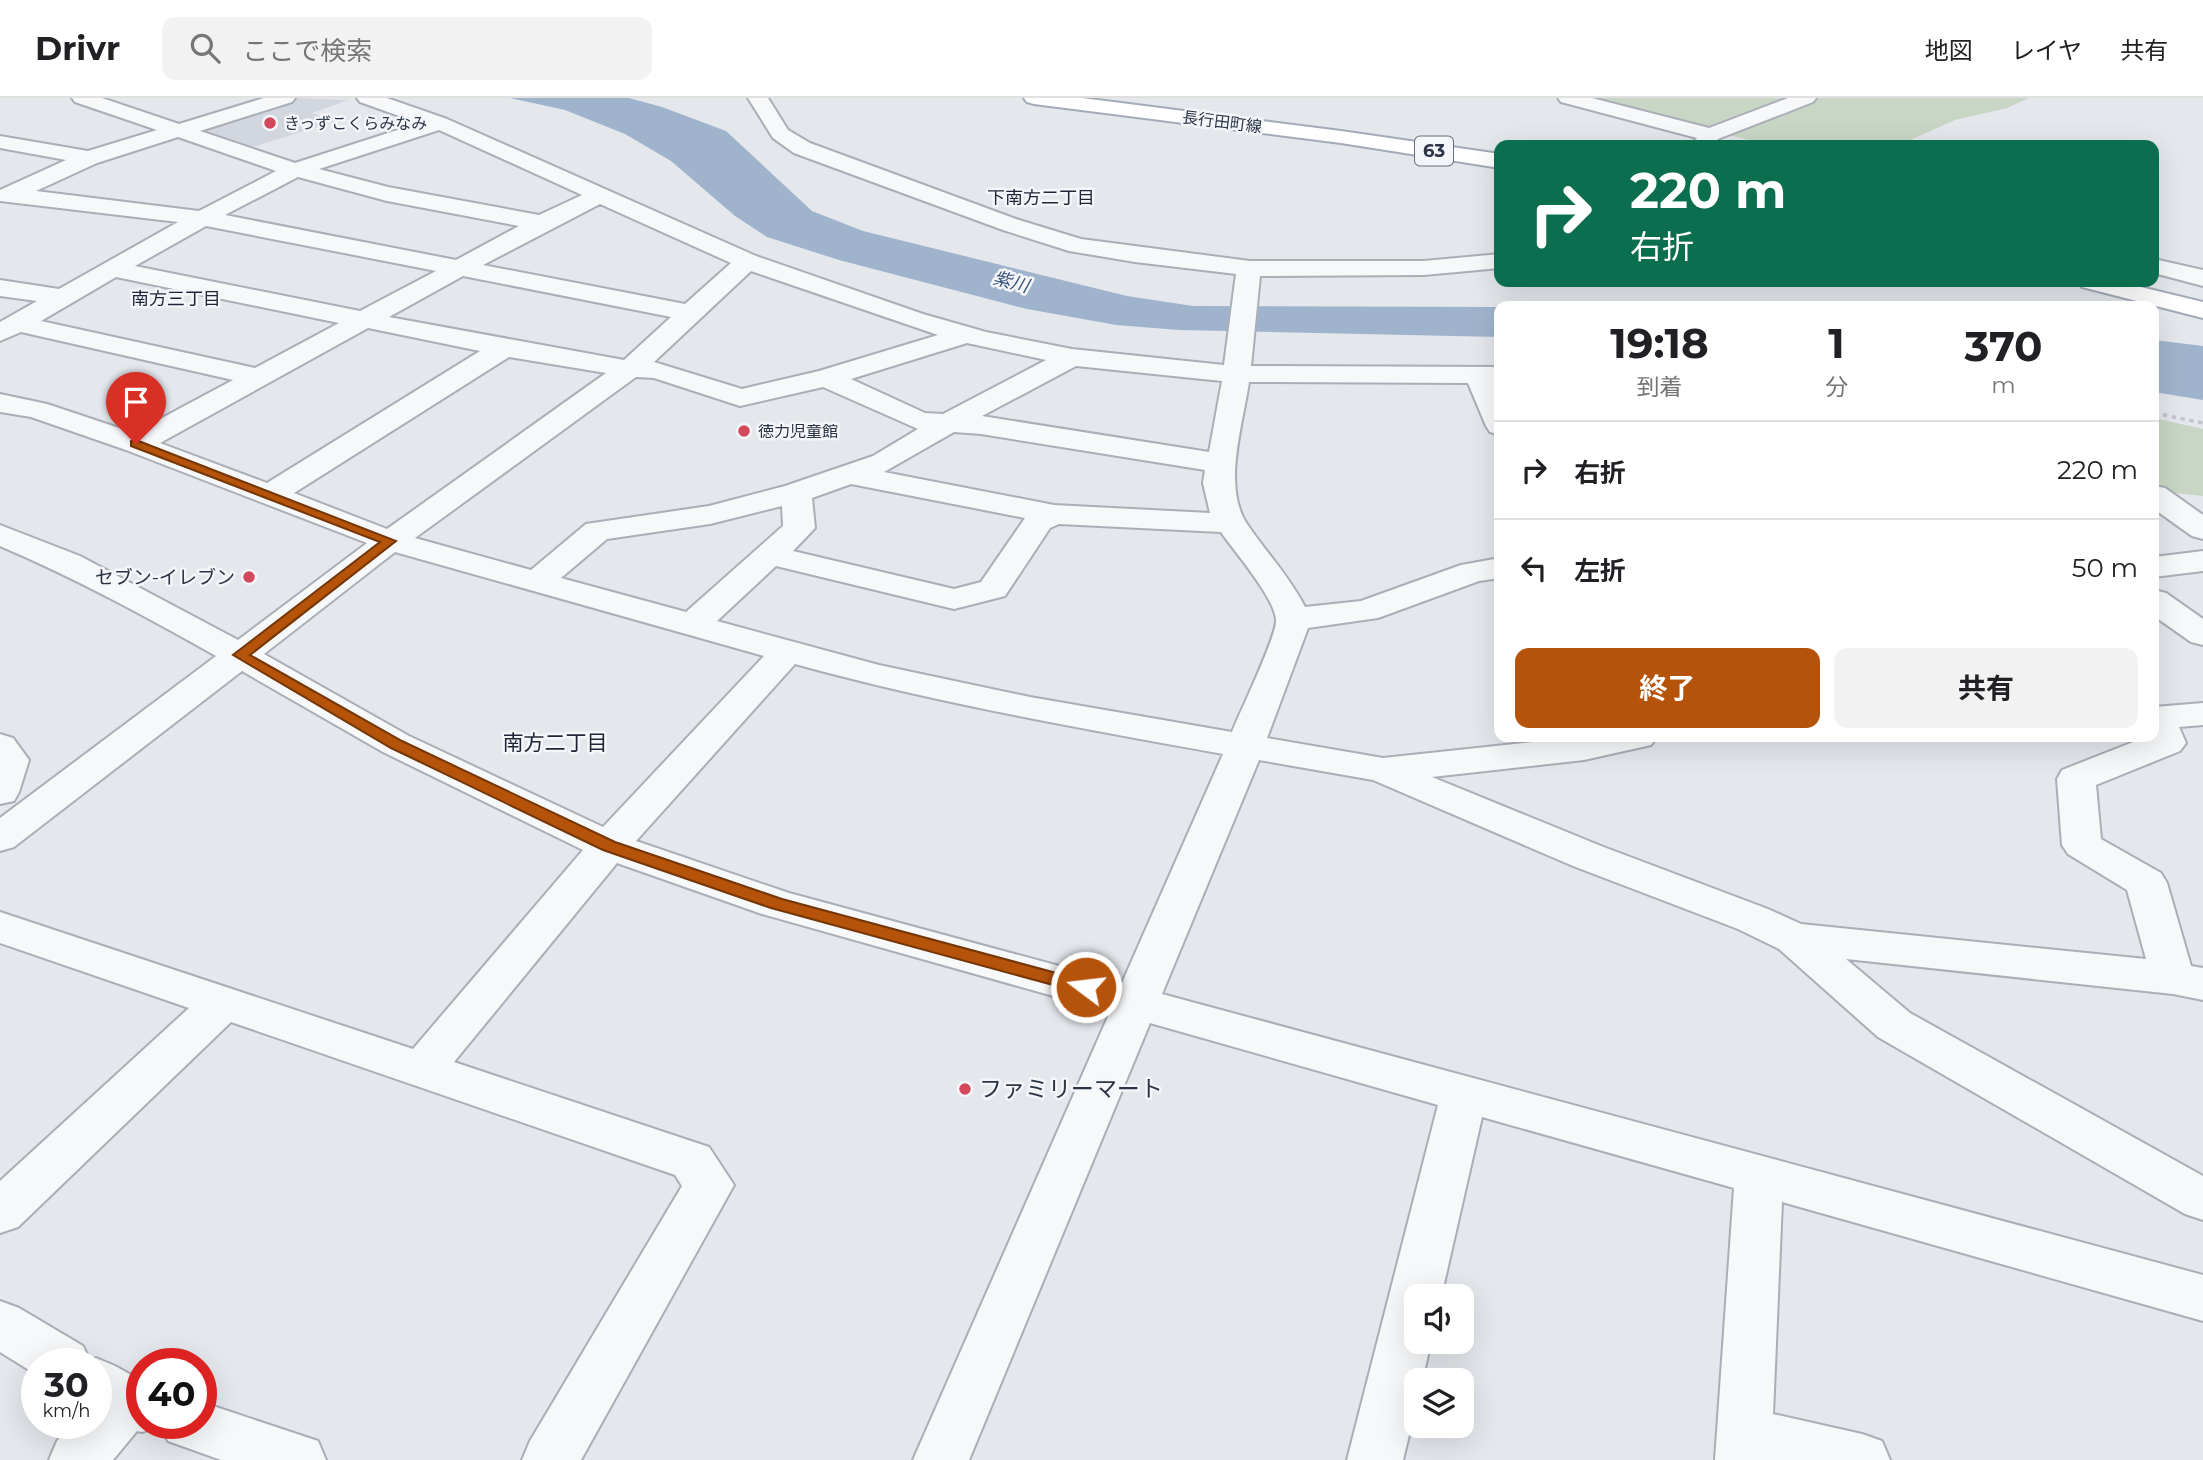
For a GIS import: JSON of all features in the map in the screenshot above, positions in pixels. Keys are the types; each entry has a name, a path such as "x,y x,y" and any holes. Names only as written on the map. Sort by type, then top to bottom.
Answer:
{"main road":[{"name":"長行田町線","path":"1034,98 1494,160"},
{"name":"長行田町線","path":"1368,141 1494,152"},
{"path":"2159,285 2203,296"},
{"path":"2111,287 2203,310"}],"street":[{"path":"82,98 295,170 387,194 542,223"},
{"path":"4,197 89,158 285,98"},
{"path":"367,98 440,123 747,261 914,320 965,335 1072,356 1158,368 1238,365 1489,375 1494,398"},
{"path":"758,98 780,134 789,142 1011,225 1079,246 1248,275 1424,268 1494,262"},
{"path":"1568,98 1706,140 1806,98"},
{"path":"8,328 202,218 295,170 440,123"},
{"path":"0,142 89,158"},
{"path":"136,444 542,223 603,194"},
{"path":"4,197 202,218 692,313"},
{"path":"2159,251 2203,259"},
{"path":"0,838 390,541 630,369 747,261"},
{"path":"2159,267 2203,278"},
{"path":"111,269 504,348 630,369 657,370 740,398 826,378 965,335"},
{"path":"941,1460 1245,747 1293,619 1277,585 1230,523 1221,501 1218,483 1238,365 1248,275"},
{"path":"0,288 61,297"},
{"path":"8,328 258,377"},
{"path":"270,495 504,348"},
{"path":"536,582 597,531 710,515 796,493 884,462 948,423 1072,356"},
{"path":"826,378 920,421 981,425 1220,463"},
{"path":"0,403 37,410 136,444 390,541 874,675 1030,708 1382,770 1587,856 1753,919 1794,938 1894,1025 2203,1200"},
{"path":"0,429 37,410"},
{"path":"851,475 1054,514 1230,523"},
{"path":"692,625 799,528 796,493"},
{"path":"2159,498 2203,529"},
{"path":"769,555 954,599 993,589 1039,521 1054,514"},
{"path":"0,535 80,569 397,744 609,846 777,904 1137,1001 1464,1096 2203,1298"},
{"path":"2159,566 2203,561"},
{"path":"1293,619 1366,611 1473,572 1494,569"},
{"path":"2159,604 2203,635"},
{"path":"423,1068 609,846 788,651"},
{"path":"2159,718 2203,714"},
{"path":"2159,725 2167,743 2076,779 2082,845 2146,883 2195,986"},
{"path":"1382,770 1584,748 1613,742"},
{"path":"0,746 10,760 0,792"},
{"path":"0,927 692,1161 709,1185 550,1460"},
{"path":"1794,938 2195,986"},
{"path":"0,1212 224,1002"},
{"path":"1375,1460 1464,1096"},
{"path":"1759,1175 1744,1447 1861,1460"},
{"path":"0,1324 39,1348"},
{"path":"77,1460 122,1397"},
{"path":"217,1433 298,1460"}],"path":[{"path":"2159,414 2203,423"}],"shaded area":[{"name":"きっずこくらみなみ","path":"294,98 348,100 312,113 336,121 249,148 199,132 197,127"}],"green space":[{"path":"1580,98 2029,98 2007,108 1955,120 1910,140 1749,140"},
{"path":"2159,419 2203,429 2203,496 2165,492 2159,487"}],"water":[{"name":"紫川","path":"510,98 629,98 662,107 726,131 812,211 863,231 1127,296 1193,306 1494,307 1494,337 1179,330 1116,325 1027,309 839,260 767,237 735,216 671,161 625,134 565,110"},
{"path":"2159,341 2203,346 2203,400 2159,393"}],"place":[{"name":"きっずこくらみなみ","path":"270,123"},
{"name":"徳力児童館","path":"744,431"},
{"name":"セブン-イレブン","path":"249,577"},
{"name":"ファミリーマート","path":"965,1089"}],"district":[{"name":"下南方二丁目","path":"1041,198"},
{"name":"南方三丁目","path":"176,299"},
{"name":"南方二丁目","path":"555,742"}],"route":[{"path":"136,444 390,541 240,655 285,681 397,744 609,846 777,904 1086,987"}]}
